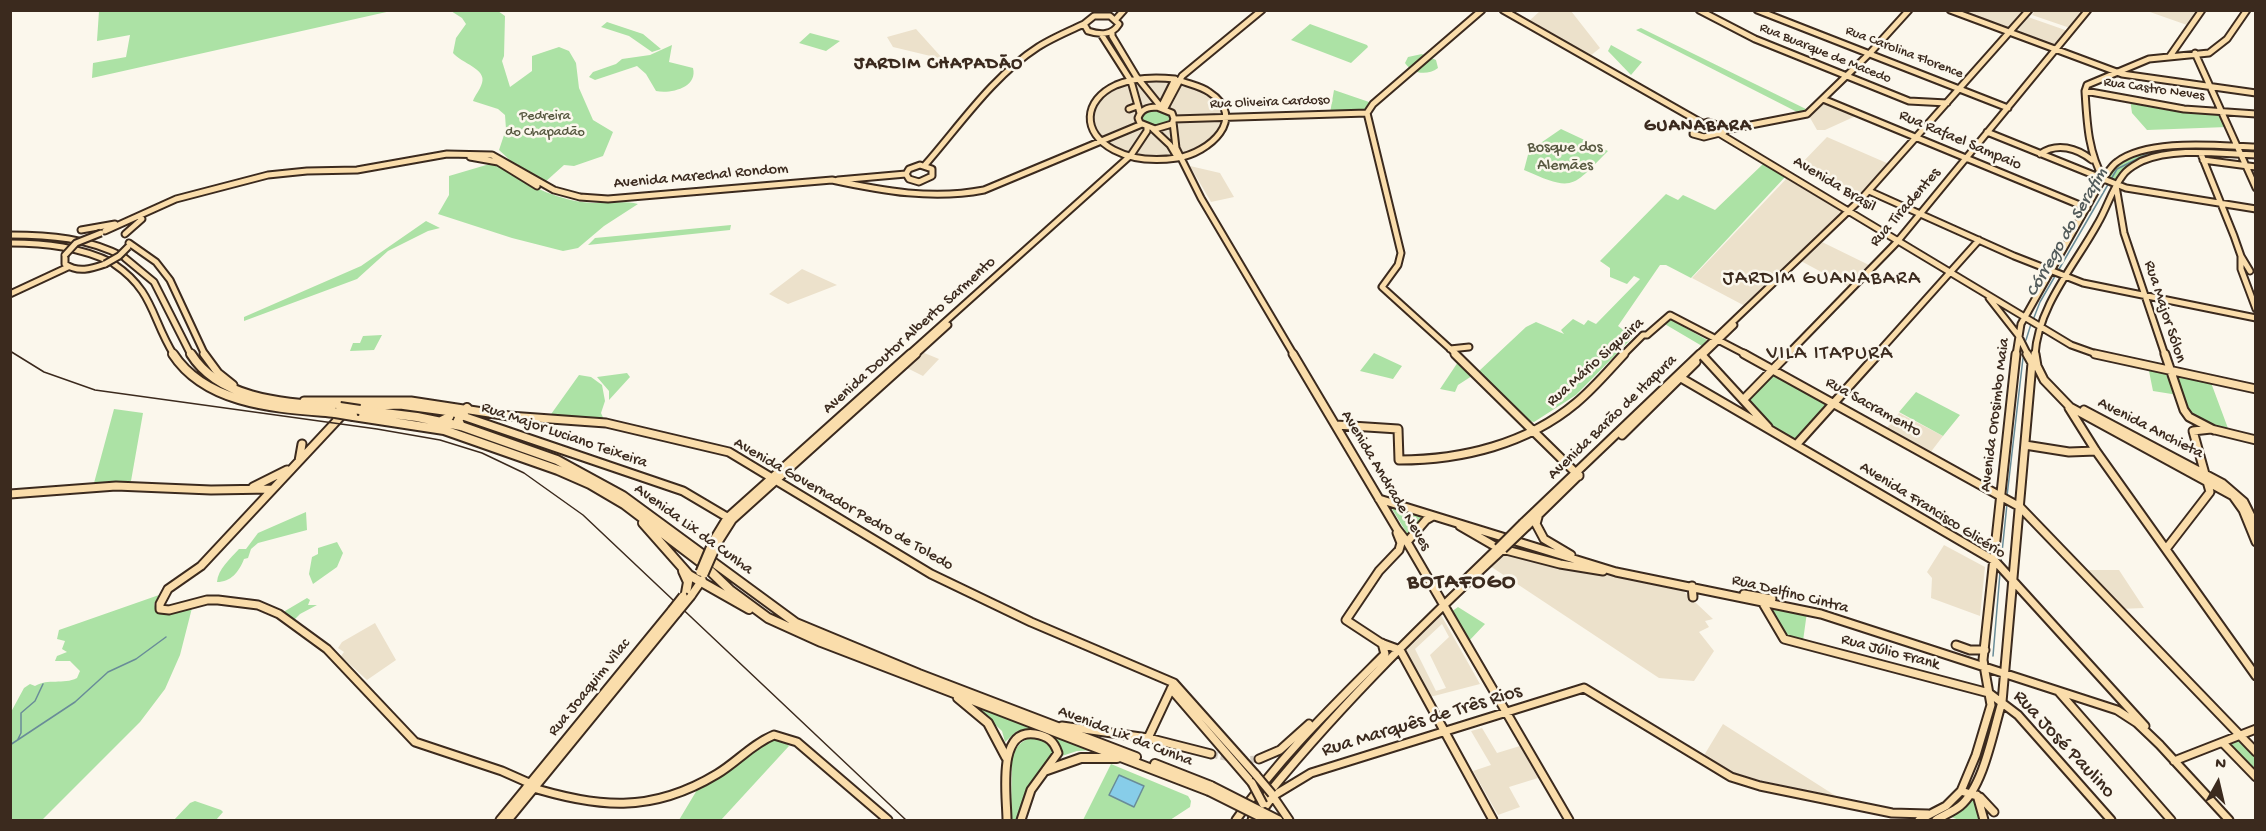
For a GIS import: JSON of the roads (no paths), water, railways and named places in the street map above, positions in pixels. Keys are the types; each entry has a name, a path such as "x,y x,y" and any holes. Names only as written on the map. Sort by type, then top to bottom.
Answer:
{"highway":[{"name":"Avenida Lix da Cunha","path":"10,235 75,240 100,246 124,258 154,282 183,343 209,374 234,390 267,400 423,425 464,436 571,475 608,493 703,564 730,590 768,618 910,674 1050,724 1210,788 1278,820"},
{"name":"Avenida Lix da Cunha","path":"10,243 44,244 74,249 111,264 143,287 174,356 196,378 220,391 249,402 360,410 461,426 557,460 600,482 630,501 781,613 842,646"},
{"path":"235,387 267,400 288,400"},
{"path":"461,426 458,422 467,408"},
{"path":"440,422 449,417 451,412"},
{"path":"638,516 678,564 687,579 687,595"},
{"path":"678,564 768,618"},
{"name":"Avenida Lix da Cunha","path":"910,674 931,685 1210,788 1267,820"},
{"path":"931,685 961,700 987,721 996,731 1006,757"},
{"path":"1047,770 1076,758 1088,756 1119,759 1155,769"}],"main road":[{"path":"1110,16 1117,10"},
{"path":"1116,19 1124,10"},
{"path":"1163,108 1166,95 1177,80 1256,10"},
{"path":"1163,108 1177,80 1262,10"},
{"path":"1482,10 1373,104 1367,113 1401,253 1398,265 1382,287 1420,318 1577,474"},
{"name":"Avenida Brasil","path":"1503,10 1721,133 2071,345 2089,352"},
{"name":"Rua Buarque de Macedo","path":"1699,10 1755,39 1910,101 1947,103"},
{"name":"Rua Carolina Florence","path":"1757,10 2008,108"},
{"path":"1721,133 1714,123 1701,123 1692,130 1695,135 1704,137 1803,116 1870,53 1910,10"},
{"path":"1950,10 2116,71 2256,93"},
{"name":"Avenida Barão de Itapura","path":"1253,820 1256,810 1303,750 1500,548 1869,192 2029,10"},
{"name":"Rua Tiradentes","path":"1744,399 1898,241 2088,10"},
{"path":"2170,56 2202,10"},
{"path":"2092,160 2085,91 2089,83 2149,58 2209,53 2226,39 2247,10"},
{"path":"832,180 906,174 912,167 925,165 1008,69 1040,46 1084,24 1094,16 1110,16 1116,19 1119,26 1112,32 1100,34"},
{"path":"1084,24 1088,31 1105,37 1131,81 1140,112 1138,118 1148,127"},
{"path":"1112,32 1112,36 1139,80 1163,108 1172,113 1174,121"},
{"path":"2195,53 2256,188"},
{"path":"1139,80 1177,80 1196,85 1212,94 1222,106 1226,116 1224,130 1215,142 1201,151 1179,158 1152,160 1132,156 1100,141 1093,132 1090,122 1090,112 1094,103 1111,89 1139,80"},
{"name":"Rua Castro Neves","path":"2085,91 2184,109 2256,114"},
{"path":"1154,97 1162,98 1166,95"},
{"name":"Rua Rafael Sampaio","path":"1823,99 2086,208"},
{"path":"1129,109 1137,106"},
{"path":"1140,112 1148,108 1163,108"},
{"name":"Rua Oliveira Cardoso","path":"924,197 958,199 1100,141 1148,127 1165,128 1174,121 1226,116 1367,113"},
{"name":"Avenida Andrade Neves","path":"1174,121 1179,158"},
{"name":"Avenida Andrade Neves","path":"1148,127 1170,145 1179,158 1569,820"},
{"name":"Avenida Doutor Alberto Sarmento","path":"700,577 716,542 730,519 1132,156 1148,127"},
{"path":"1988,132 2116,185 2256,208"},
{"path":"2040,154 2049,148 2082,149 2089,144"},
{"name":"Avenida Orosimbo Maia","path":"1975,793 2002,702 2010,578 2025,445 2032,354 2039,324 2116,185 2128,169 2144,161 2169,156 2239,151 2256,147"},
{"path":"2073,148 2092,160 2103,179"},
{"name":"Avenida Orosimbo Maia","path":"1961,791 1976,755 1990,705 1984,668 1985,650 1997,564 2018,337 2086,208 2110,170 2122,159 2145,150 2201,153"},
{"name":"Avenida Orosimbo Maia","path":"2239,151 2256,155"},
{"path":"2201,153 2256,167"},
{"path":"2201,153 2241,256 2250,271"},
{"name":"Avenida Marechal Rondom","path":"66,266 65,255 82,240 176,199 268,175 307,171 357,170 435,155 492,155 505,160 546,187 571,195 608,199 832,180 924,197"},
{"path":"485,158 492,155"},
{"path":"124,234 135,223 172,203 269,178 301,174 355,173 428,159 471,156 498,162 549,192 584,201 625,201 825,184 924,197"},
{"path":"906,174 915,182 927,180 933,172 925,165"},
{"path":"2097,168 2110,170"},
{"path":"855,178 857,186"},
{"name":"Rua Major Sólon","path":"2116,185 2124,233 2169,370 2186,414 2214,430"},
{"path":"1869,192 2065,276 2144,297 2256,318"},
{"path":"2108,202 2120,207"},
{"path":"81,230 130,221"},
{"path":"103,232 124,234"},
{"path":"10,292 66,266 87,270 111,264 128,245 124,234"},
{"path":"1796,445 1978,240"},
{"name":"Avenida Governador Pedro de Toledo","path":"128,245 160,267 182,307 206,360 218,375 235,387 288,400 411,401 521,417 606,423 729,452 946,582 1173,686 1254,779 1272,795 1289,820"},
{"path":"2241,256 2241,269 2256,309"},
{"name":"Avenida Brasil","path":"1951,272 1984,294 2018,337"},
{"path":"1984,294 1992,301 2032,354 2051,388 2070,407 2068,410 2096,451 2256,676"},
{"name":"Rua Sacramento","path":"1670,315 1774,369 2018,506 2256,752"},
{"name":"Rua Mário Siqueira","path":"1336,425 1398,429 1399,460 1449,458 1504,442 1556,418 1575,404 1636,341 1643,335 1647,335 1670,315"},
{"path":"1450,349 1469,348"},
{"path":"2078,354 2089,352 2256,389"},
{"path":"1701,354 1772,432"},
{"name":"Avenida Barão de Itapura","path":"1525,524 1539,515 1577,474 1681,378 1701,354"},
{"name":"Avenida Anchieta","path":"2032,354 2053,386 2071,403 2204,472 2235,492 2249,510 2256,526"},
{"name":"Avenida Francisco Glicério","path":"1681,378 1997,564 2115,691 2160,746 2229,820"},
{"name":"Rua Major Luciano Teixeira","path":"351,412 378,405 411,401"},
{"name":"Rua Major Luciano Teixeira","path":"378,405 420,407 451,412 682,491 730,519"},
{"name":"Avenida Anchieta","path":"2070,407 2229,492 2236,500 2256,542"},
{"path":"351,412 297,463 201,566 168,589 160,604 160,609 218,600 258,605 279,614 327,649 415,742 502,771 531,785 592,805 624,806 667,797 698,785 736,762 768,736 780,735 797,742 888,820"},
{"path":"2166,549 2208,498 2210,492 2192,434 2198,429 2214,430 2256,440"},
{"path":"239,489 266,483 297,463 302,444"},
{"path":"2025,445 2069,452 2096,451"},
{"path":"10,494 116,486 272,489"},
{"path":"239,489 262,493 262,501"},
{"name":"Rua Delfino Cintra","path":"1379,499 1583,564 1821,614 2120,711 2137,723 2160,746"},
{"path":"1387,512 1391,506 1400,505"},
{"path":"1539,515 1536,524 1540,535 1583,564"},
{"path":"1407,542 1426,519 1437,516"},
{"path":"1450,520 1500,548 1583,564"},
{"path":"1397,529 1401,543 1399,550 1379,571 1346,620 1381,643 1400,650 1493,820"},
{"path":"1399,550 1409,552 1416,566 1421,569"},
{"name":"Rua Joaquim Vilac","path":"504,819 675,611 700,577"},
{"path":"1692,586 1693,597"},
{"path":"1716,591 1758,595 1811,609"},
{"name":"Rua Júlio Frank","path":"1761,600 1784,639 1989,693"},
{"path":"1236,820 1260,785 1324,714 1385,654 1381,643"},
{"path":"1956,645 1970,651 1985,650"},
{"path":"1148,738 1173,686"},
{"name":"Rua Marquês de Três Rios","path":"1264,805 1272,795 1311,772 1584,688 1692,756 1731,777 1760,786 1892,813 1935,818"},
{"path":"2059,691 2171,820"},
{"name":"Rua José Paulino","path":"1989,693 2014,711 2053,752 2111,820"},
{"path":"1259,759 1280,750 1315,719 1324,714"},
{"path":"1050,724 1148,738 1211,754"},
{"path":"1155,724 1158,735 1166,742"},
{"path":"2174,761 2256,729"},
{"path":"1007,820 1006,757 1017,738 1029,733 1038,734 1051,739 1057,748 1056,758 1030,790 1022,820"},
{"path":"2223,743 2256,777"},
{"name":"Avenida Governador Pedro de Toledo","path":"1254,779 1272,820"},
{"path":"1935,818 1961,791 1975,793 1987,802 1994,812"},
{"path":"1935,818 1960,806 1975,793"},
{"path":"1975,793 1984,820"},
{"path":"1919,820 1935,818 1951,820"}],"water":[{"path":"1119,775 1144,786 1134,807 1109,795"}],"waterway":[{"name":"Córrego do Serafim","path":"2033,320 2040,302 2117,169 2147,154 2181,150"},
{"name":"Córrego do Serafim","path":"2213,150 2235,150"},
{"name":"Córrego do Serafim","path":"2240,150 2256,150"},
{"name":"Córrego do Serafim","path":"2026,340 2031,324"},
{"name":"Córrego do Serafim","path":"2007,496 2023,358"},
{"name":"Córrego do Serafim","path":"2001,562 2007,504"},
{"name":"Córrego do Serafim","path":"1993,656 2000,573"},
{"path":"10,745 75,702 108,672 136,659 166,637"},
{"path":"18,739 21,733 21,713 35,701 43,684"}],"tunnel":[{"path":"1211,754 1239,760 1259,759"}],"railway":[{"path":"10,351 44,372 95,390 377,429 440,440 482,453 524,473 583,515 906,820"}],"district":[{"name":"JARDIM CHAPADÃO","path":"939,65"},
{"name":"GUANABARA","path":"1698,127"},
{"name":"JARDIM GUANABARA","path":"1822,280"},
{"name":"VILA ITAPURA","path":"1830,355"},
{"name":"BOTAFOGO","path":"1462,584"}],"park label":[{"name":"Pedreira do Chapadão","path":"545,126"},
{"name":"Bosque dos Alemães","path":"1565,158"}]}
